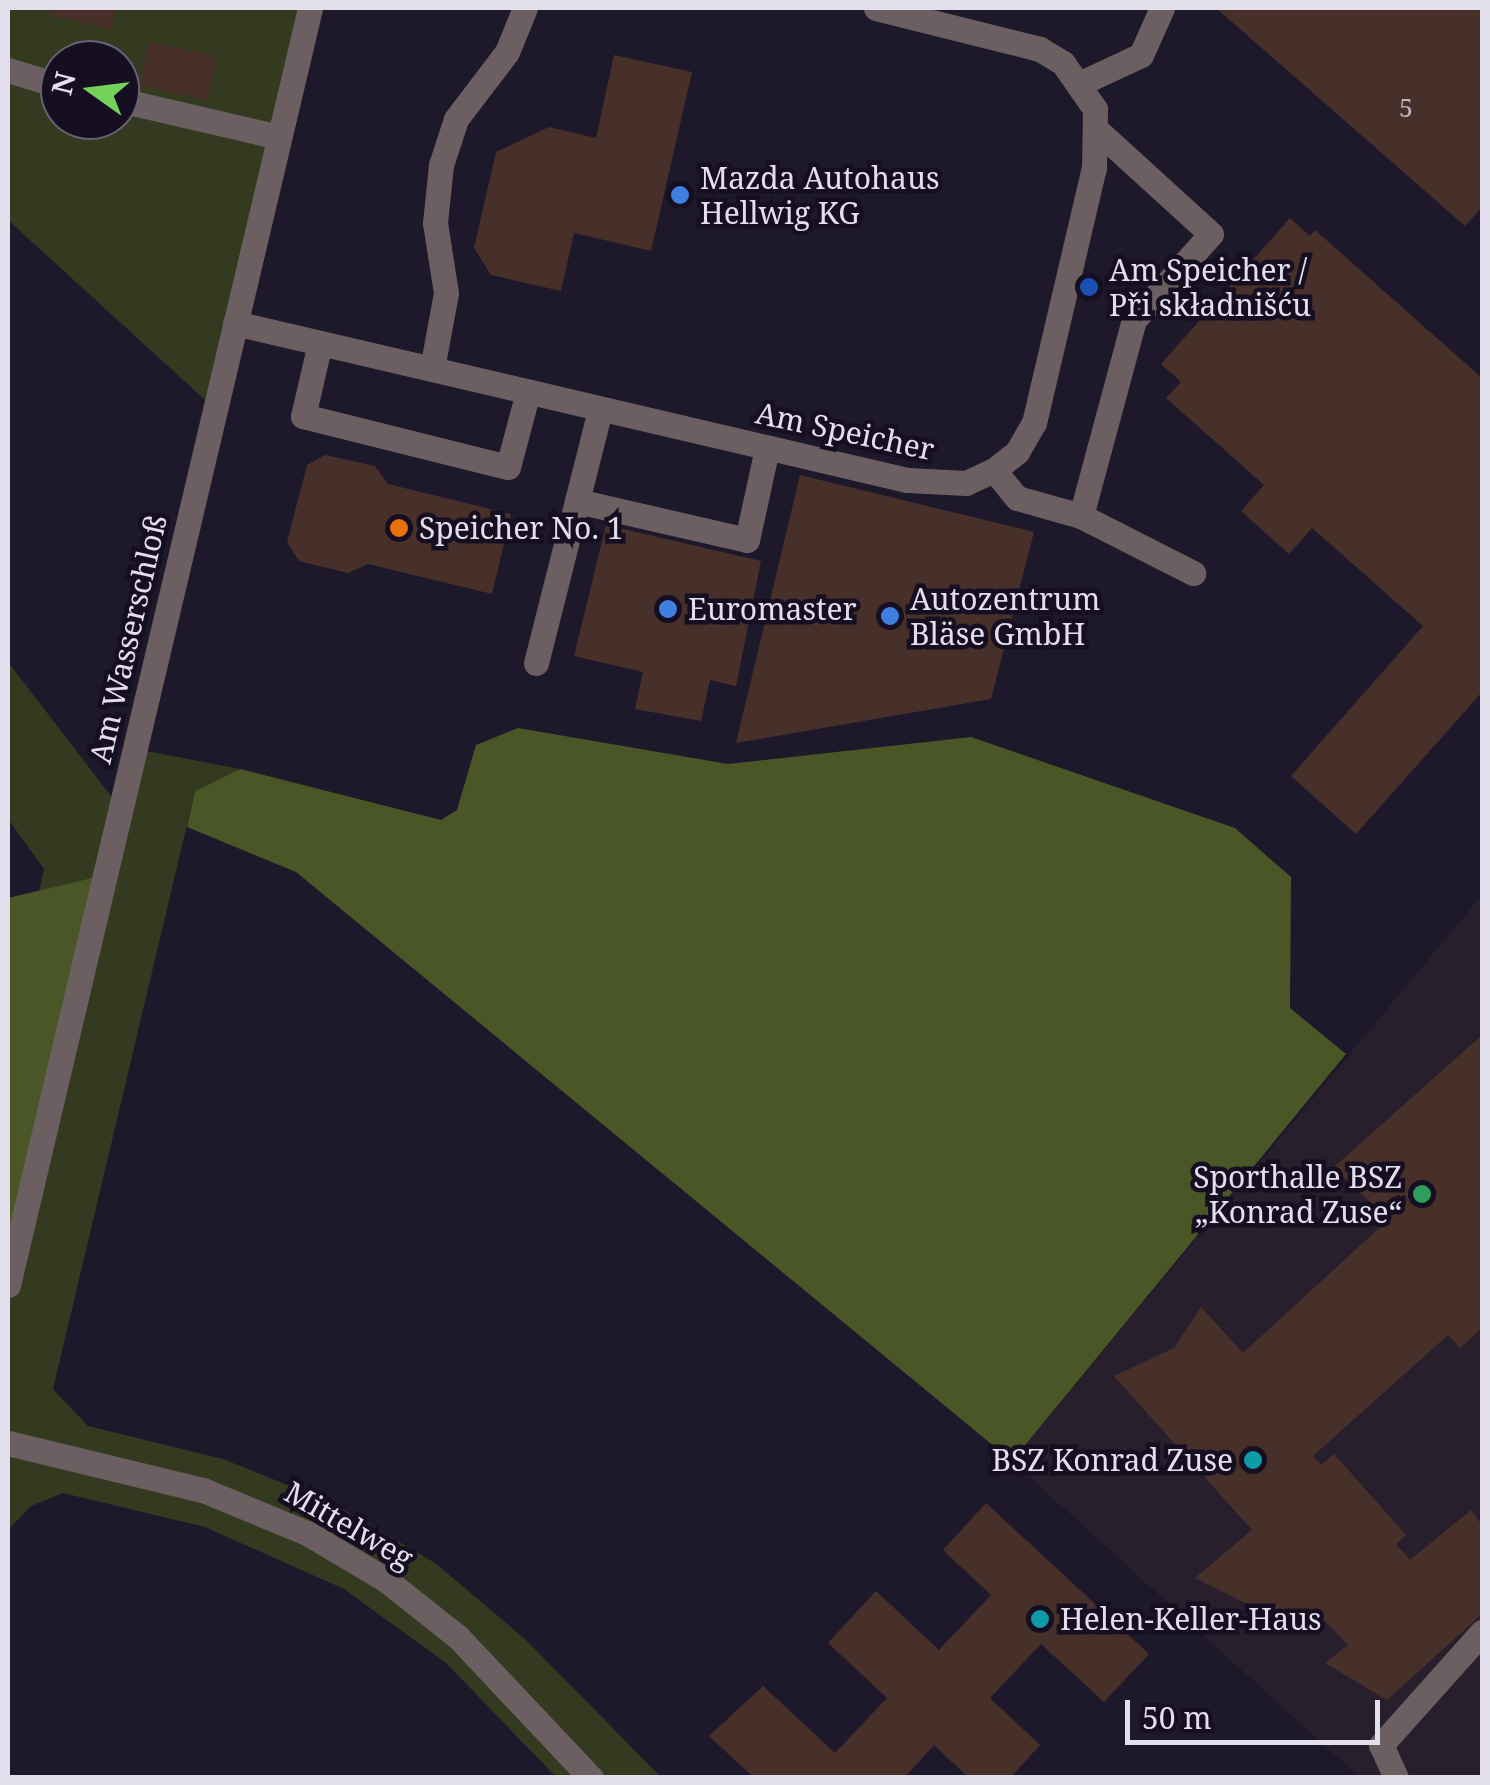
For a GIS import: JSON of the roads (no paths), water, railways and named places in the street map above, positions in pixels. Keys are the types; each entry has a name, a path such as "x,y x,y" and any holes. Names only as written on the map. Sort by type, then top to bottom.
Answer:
{"street":[{"name":"Am Wasserschloß","path":"8,1285 310,8"},
{"path":"432,369 446,293 435,223 440,165 456,118 506,52 524,8"},
{"path":"876,8 1040,49 1081,83 1100,133 1211,234 1134,320 1082,516"},
{"path":"1081,83 1141,55 1162,8"},
{"path":"8,70 40,80"},
{"path":"140,105 280,137"},
{"path":"1100,133 1034,423 1017,452 994,470 1017,498 1082,516 1192,574"},
{"name":"Am Speicher","path":"236,323 600,410 936,484 994,470"},
{"path":"320,343 303,416 508,467 528,392"},
{"path":"536,663 600,410"},
{"path":"578,501 747,540 767,448"},
{"name":"Mittelweg","path":"8,1442 204,1490 306,1533 386,1580 458,1637 591,1778"},
{"path":"1396,1778 1380,1746 1482,1632"}],"place":[{"name":"Mazda Autohaus Hellwig KG","path":"680,195"},
{"name":"Am Speicher / Při składnišću","path":"1089,287"},
{"name":"Speicher No. 1","path":"399,528"},
{"name":"Euromaster","path":"668,609"},
{"name":"Autozentrum Bläse GmbH","path":"890,616"},
{"name":"Sporthalle BSZ „Konrad Zuse“","path":"1422,1194"},
{"name":"BSZ Konrad Zuse","path":"1253,1460"},
{"name":"Helen-Keller-Haus","path":"1040,1619"}]}
